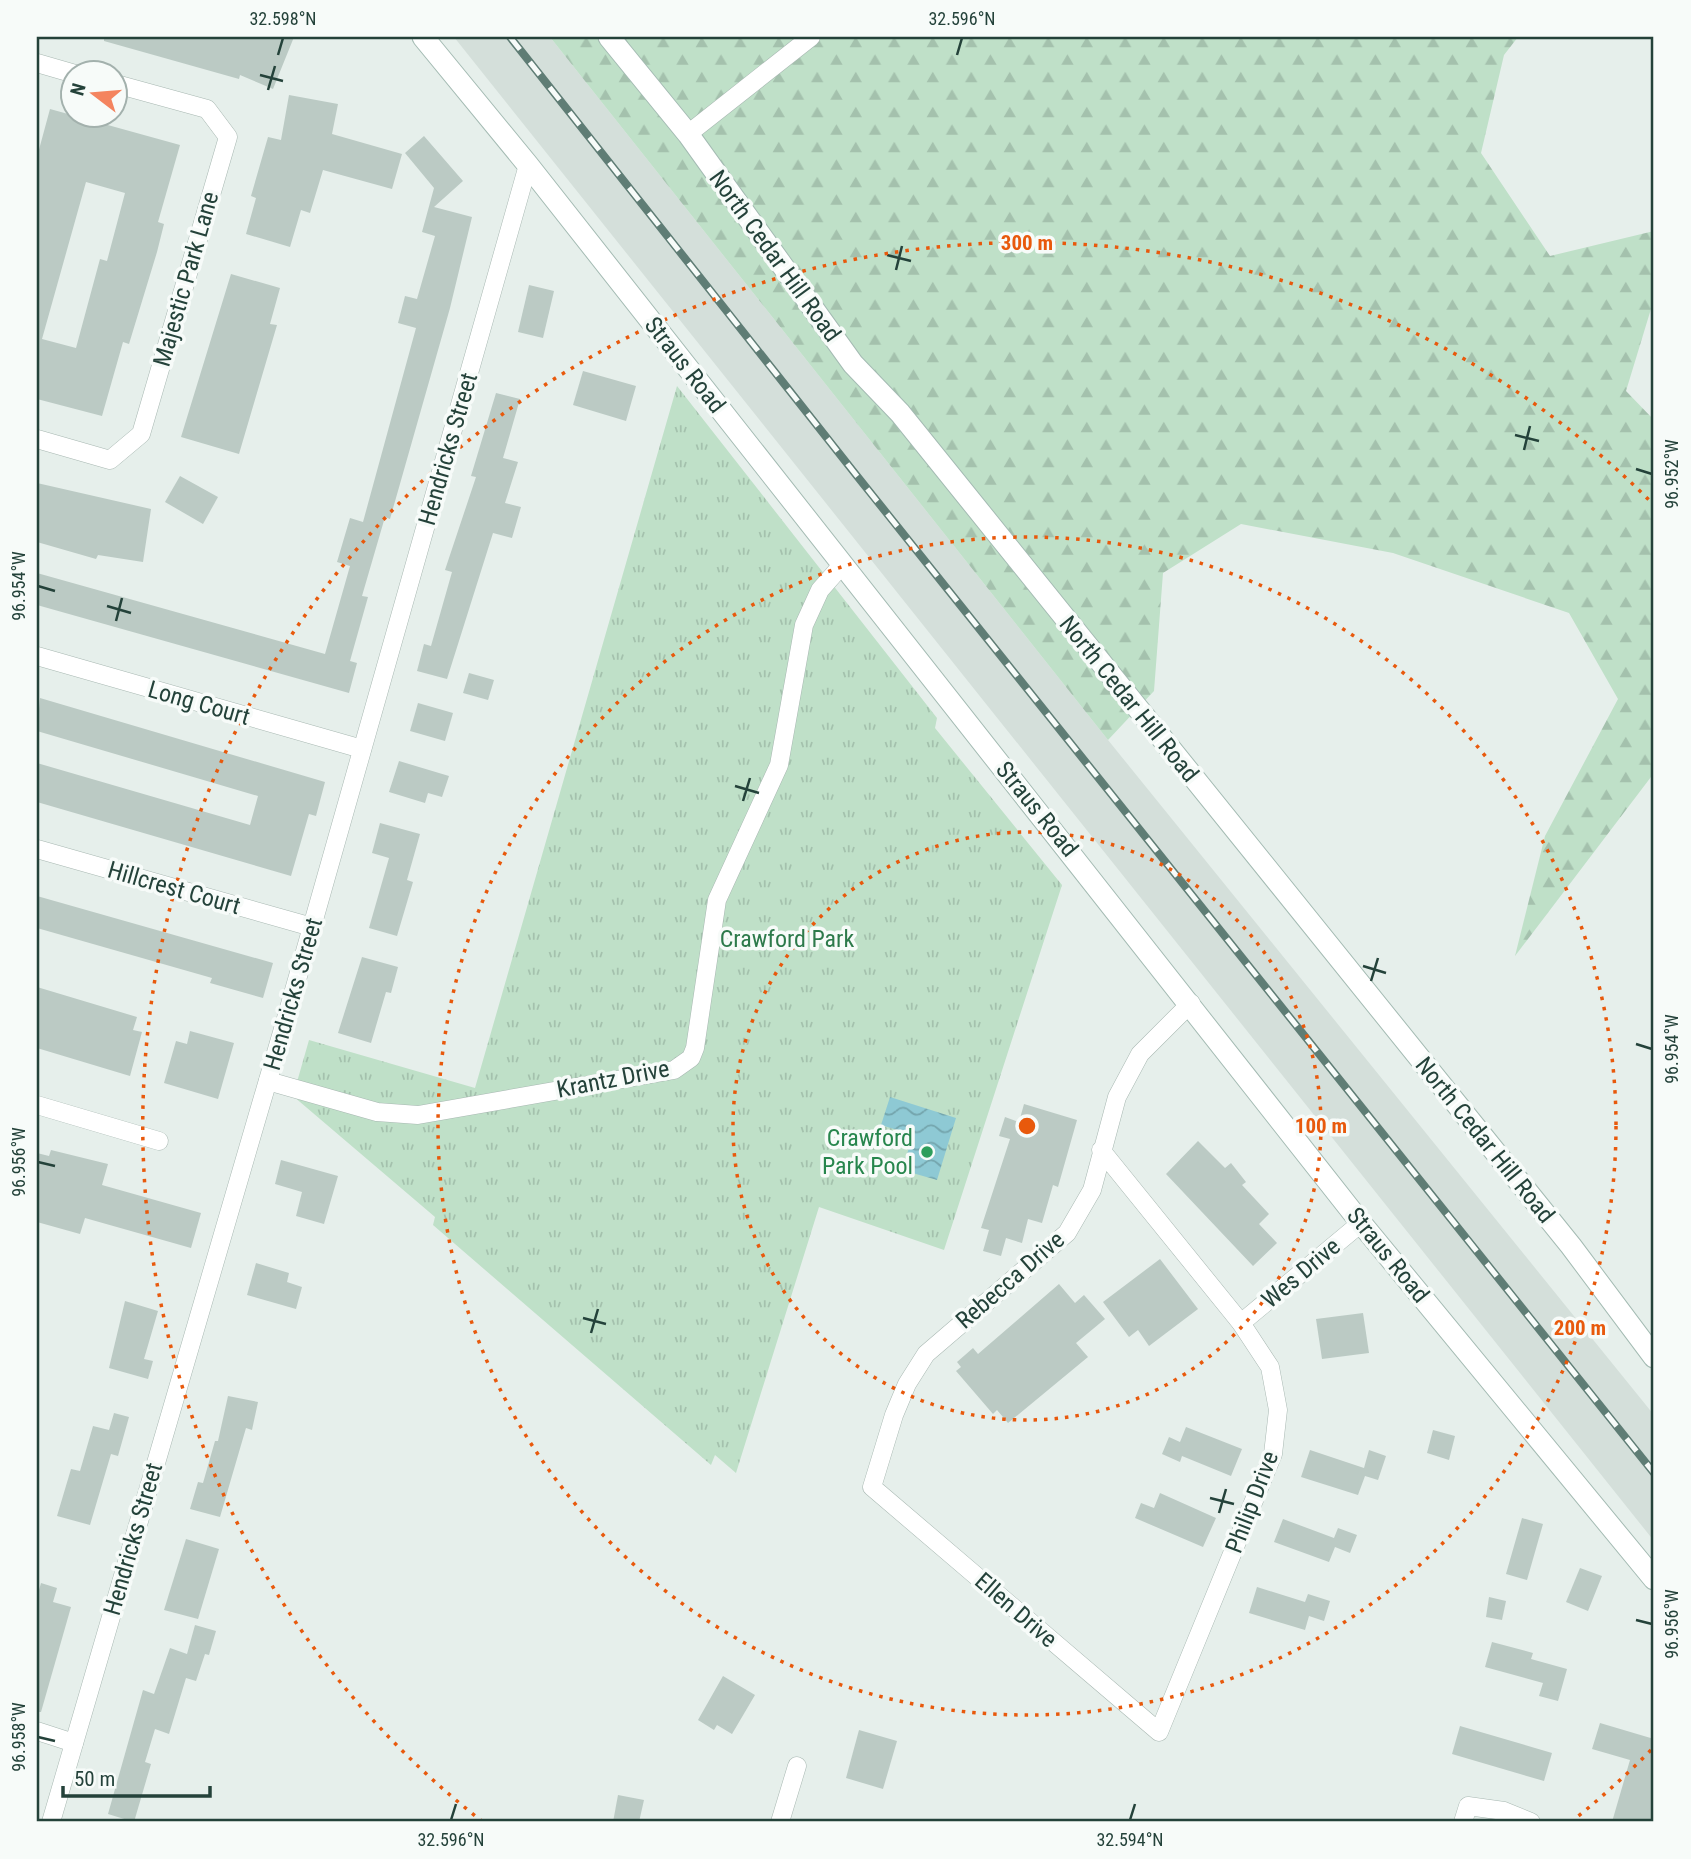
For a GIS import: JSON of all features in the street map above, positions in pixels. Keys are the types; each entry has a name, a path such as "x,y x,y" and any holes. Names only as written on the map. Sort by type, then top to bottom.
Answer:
{"street":[{"name":"Straus Road","path":"423,37 528,165 1191,1003 1361,1223 1654,1579"},
{"name":"North Cedar Hill Road","path":"609,37 688,134 853,364 900,413 1571,1246 1654,1357"},
{"path":"688,134 811,37"},
{"path":"37,63 60,70"},
{"name":"Majestic Park Lane","path":"37,439 110,460 141,434 228,137 207,109 130,88"},
{"name":"Hendricks Street","path":"51,1822 268,1081 528,165"},
{"name":"Krantz Drive","path":"268,1081 377,1112 418,1115 674,1070 691,1058 695,1048 717,900 779,765 804,625 820,590 842,565"},
{"name":"Long Court","path":"37,656 362,749"},
{"name":"Hillcrest Court","path":"37,849 312,927"},
{"name":"Rebecca Drive","path":"872,1488 902,1395 926,1354 1067,1233 1092,1191 1117,1097 1140,1054 1191,1003"},
{"path":"37,1105 159,1141"},
{"name":"Philip Drive","path":"1101,1150 1241,1323 1270,1367 1278,1410 1273,1454 1159,1732"},
{"name":"Wes Drive","path":"1241,1323 1361,1223"},
{"name":"Ellen Drive","path":"872,1488 1159,1732"},
{"path":"37,1731 74,1743"},
{"path":"780,1822 797,1766"},
{"path":"1465,1814 1504,1811 1531,1822"}],"shaded area":[{"path":"454,37 550,37 1108,740 1654,1415 1654,1541"}],"green space":[{"path":"550,37 1518,37 1504,55 1481,153 1550,256 1654,231 1654,299 1626,391 1654,420 1654,773 1515,956 1545,836 1618,699 1569,613 1393,553 1241,524 1163,573 1154,691 1108,740"},
{"name":"Crawford Park","path":"677,386 937,718 935,728 1062,885 944,1250 819,1207 736,1473 715,1455 711,1465 433,1225 435,1217 293,1096 309,1040 475,1088"}],"water":[{"name":"Crawford Park Pool","path":"890,1097 956,1118 937,1180 902,1170 913,1135 881,1125"}],"building":[{"path":"104,37 294,37 273,89 240,75 239,79 104,41"},
{"path":"289,95 338,104 332,134 402,154 392,189 323,170 310,213 301,210 290,247 246,234 256,198 251,196 268,137 281,140"},
{"path":"50,109 60,112 60,130 126,130 180,145 158,222 164,224 157,252 129,344 123,342 102,416 37,399 37,157","holes":["86,182 125,193 107,261 100,259 76,348 42,339"]},
{"path":"424,136 463,181 434,207 472,217 450,308 390,519 385,517 362,596 368,597 350,661 357,663 349,693 37,605 37,573 325,654 350,566 337,562 350,518 363,522 416,328 398,323 405,296 417,299 435,236 422,232 434,188 405,153"},
{"path":"231,274 280,288 270,324 277,325 239,454 181,437"},
{"path":"529,285 554,291 543,338 518,332"},
{"path":"583,371 636,386 626,421 573,405"},
{"path":"496,393 520,399 503,458 518,462 505,503 521,507 512,538 493,533 447,679 417,671 424,644 431,646 452,572 445,570 476,477 471,476"},
{"path":"180,476 218,497 203,524 165,502"},
{"path":"37,483 151,509 143,562 98,555 96,559 37,542"},
{"path":"469,673 494,680 488,700 463,693"},
{"path":"40,698 325,782 316,816 309,814 291,876 37,802 37,763 250,825 258,796 37,731"},
{"path":"418,703 453,713 445,741 410,731"},
{"path":"399,761 449,776 442,797 428,793 425,803 389,792"},
{"path":"380,823 420,834 407,880 413,882 397,936 369,928 389,858 372,853"},
{"path":"37,896 273,963 263,998 210,983 212,978 37,928"},
{"path":"362,957 398,967 391,993 386,992 371,1043 338,1033"},
{"path":"37,987 137,1017 133,1030 142,1032 130,1076 37,1048"},
{"path":"190,1031 234,1043 218,1099 164,1083 176,1041 187,1044"},
{"path":"1024,1104 1077,1120 1058,1187 1053,1185 1042,1223 1028,1219 1022,1243 1006,1238 1001,1256 983,1251 989,1230 981,1228 1010,1139 999,1136 1005,1117 1019,1122"},
{"path":"1198,1141 1225,1168 1231,1163 1246,1182 1242,1185 1269,1214 1259,1224 1277,1243 1253,1266 1166,1174"},
{"path":"51,1150 108,1164 102,1185 201,1213 191,1248 85,1218 80,1234 37,1222 37,1153 49,1156"},
{"path":"281,1160 338,1176 324,1224 296,1216 302,1192 275,1184"},
{"path":"1160,1259 1198,1309 1149,1346 1138,1330 1129,1337 1103,1302"},
{"path":"256,1263 289,1273 287,1282 302,1287 296,1309 247,1295"},
{"path":"1059,1284 1075,1303 1084,1295 1105,1319 1076,1343 1088,1357 1008,1423 997,1410 993,1414 956,1371 961,1367 957,1362 973,1348 978,1354"},
{"path":"125,1301 158,1311 144,1359 153,1361 148,1379 109,1368"},
{"path":"1363,1313 1369,1353 1322,1359 1316,1319"},
{"path":"228,1396 258,1402 252,1430 246,1428 220,1517 190,1509 198,1482 203,1483 215,1441 218,1441"},
{"path":"114,1413 129,1417 118,1456 111,1454 90,1525 57,1516 71,1469 80,1471 93,1426 109,1430"},
{"path":"1186,1427 1242,1449 1231,1476 1182,1456 1180,1462 1162,1454 1169,1437 1180,1442"},
{"path":"1433,1430 1455,1436 1449,1460 1427,1453"},
{"path":"1310,1450 1364,1468 1369,1450 1386,1456 1378,1480 1365,1476 1358,1495 1301,1477"},
{"path":"1160,1493 1216,1518 1203,1547 1135,1518 1141,1503 1154,1508"},
{"path":"1522,1518 1543,1524 1527,1580 1506,1574"},
{"path":"1283,1519 1334,1538 1338,1528 1357,1535 1350,1553 1335,1547 1329,1562 1274,1542"},
{"path":"186,1539 219,1549 198,1619 164,1610"},
{"path":"1580,1568 1602,1576 1588,1611 1566,1602"},
{"path":"41,1583 57,1588 53,1602 71,1607 41,1712 37,1712 37,1597"},
{"path":"1257,1587 1305,1602 1308,1594 1330,1601 1324,1621 1309,1616 1305,1630 1249,1613"},
{"path":"1489,1597 1506,1601 1502,1620 1486,1617"},
{"path":"195,1625 216,1631 209,1655 205,1654 196,1681 186,1678 169,1734 155,1729 145,1762 151,1764 134,1822 108,1814 143,1690 154,1694 170,1648 187,1654"},
{"path":"1492,1642 1533,1653 1531,1659 1567,1669 1558,1701 1539,1696 1543,1683 1485,1667"},
{"path":"723,1676 755,1695 732,1734 717,1725 714,1730 698,1720"},
{"path":"1600,1723 1654,1739 1654,1822 1612,1822 1630,1760 1592,1749"},
{"path":"1460,1726 1552,1753 1544,1781 1452,1754"},
{"path":"859,1730 897,1741 883,1789 846,1778"},
{"path":"618,1795 644,1800 639,1822 613,1822"}],"railway":[{"path":"510,37 857,476 1654,1473"}],"place":[{"name":"Crawford Park Pool","path":"927,1152"}]}
